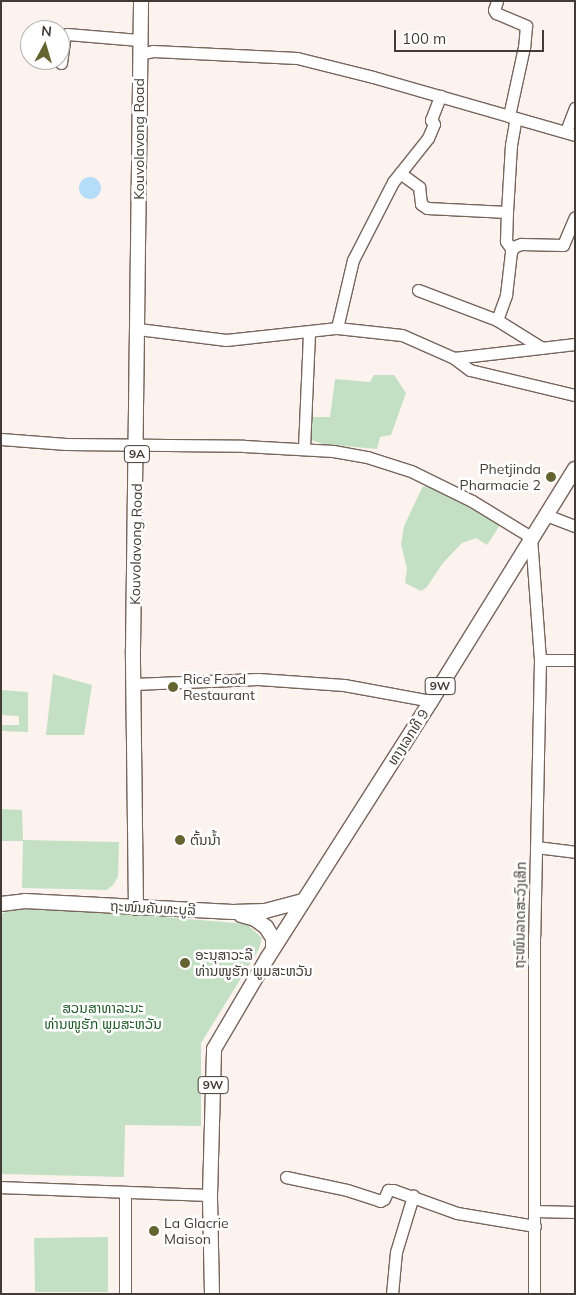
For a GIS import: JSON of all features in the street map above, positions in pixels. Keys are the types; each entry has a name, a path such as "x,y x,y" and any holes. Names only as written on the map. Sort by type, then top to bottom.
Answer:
{"main road":[{"name":"Kouvolavong Road","path":"136,908 133,684 137,444 139,40 141,1"},
{"name":"ທາງເລກທີ 9","path":"303,901 431,701 531,537 575,469"},
{"name":"ຖະໜົນຄັນທະບູລີ","path":"1,904 25,901 233,912 265,910 303,901"},
{"name":"9W","path":"212,1294 210,1194 214,1049 303,901"},
{"path":"233,912 255,919 266,927 272,938 273,948"}],"street":[{"path":"497,1 494,10 496,13 526,26 512,117 506,241 512,250 506,295 497,320"},
{"path":"70,34 139,40"},
{"path":"139,54 153,52 297,58 342,68 570,133 575,108"},
{"path":"337,328 353,260 376,212 400,173 428,138 434,124 431,120 440,96"},
{"path":"400,173 419,187 421,204 427,208 507,212"},
{"path":"512,250 521,244 562,244 575,217"},
{"path":"418,290 497,320 542,348"},
{"path":"138,329 226,340 337,328 402,335 454,358 470,370 575,395"},
{"path":"304,448 309,332"},
{"path":"454,358 575,344"},
{"path":"1,439 66,444 304,448 367,457 411,471 472,501 531,537"},
{"path":"546,515 575,526"},
{"name":"ຖະໜົນລາດສະວົງເສິກ","path":"531,537 540,660 540,743 534,936 534,1294"},
{"path":"540,660 575,660"},
{"path":"133,684 258,680 344,685 431,701"},
{"path":"536,846 575,852"},
{"path":"286,1177 347,1190 380,1201 383,1201 390,1190 413,1196 457,1214 535,1226"},
{"path":"1,1187 210,1194"},
{"path":"125,1192 126,1294"},
{"path":"392,1294 396,1252 413,1196"},
{"path":"535,1212 575,1212"}],"green space":[{"path":"374,375 394,375 406,393 391,435 380,437 377,449 322,444 307,438 308,417 330,417 335,379 370,382"},
{"path":"423,486 434,488 500,525 487,545 476,538 462,543 443,563 427,587 421,591 405,583 407,569 401,544 404,526"},
{"path":"53,674 92,685 84,735 46,735"},
{"path":"1,690 28,692 28,732 1,731 1,725 19,725 19,716 1,715"},
{"path":"1,809 22,810 23,840 119,842 118,877 113,885 107,890 22,888 23,841 1,841"},
{"name":"ສວນສາທາລະນະ ທ່ານໜູຮັກ ພູມສະຫວັນ","path":"45,907 247,924 262,938 259,949 201,1043 201,1126 125,1125 124,1177 1,1174 1,914 13,909"},
{"path":"108,1237 108,1292 35,1292 34,1238"}],"water":[{"path":"90,177 100,184 101,188 94,198 90,199 80,192 79,188 86,178"}],"place":[{"name":"Phetjinda Pharmacie 2","path":"551,477"},
{"name":"Rice Food Restaurant","path":"173,687"},
{"name":"ຕົ້ນນໍ້າ","path":"180,840"},
{"name":"ອະນຸສາວະລີ ທ່ານໜູຮັກ ພູມສະຫວັນ","path":"185,963"},
{"name":"La Glacrie Maison","path":"154,1231"}]}
